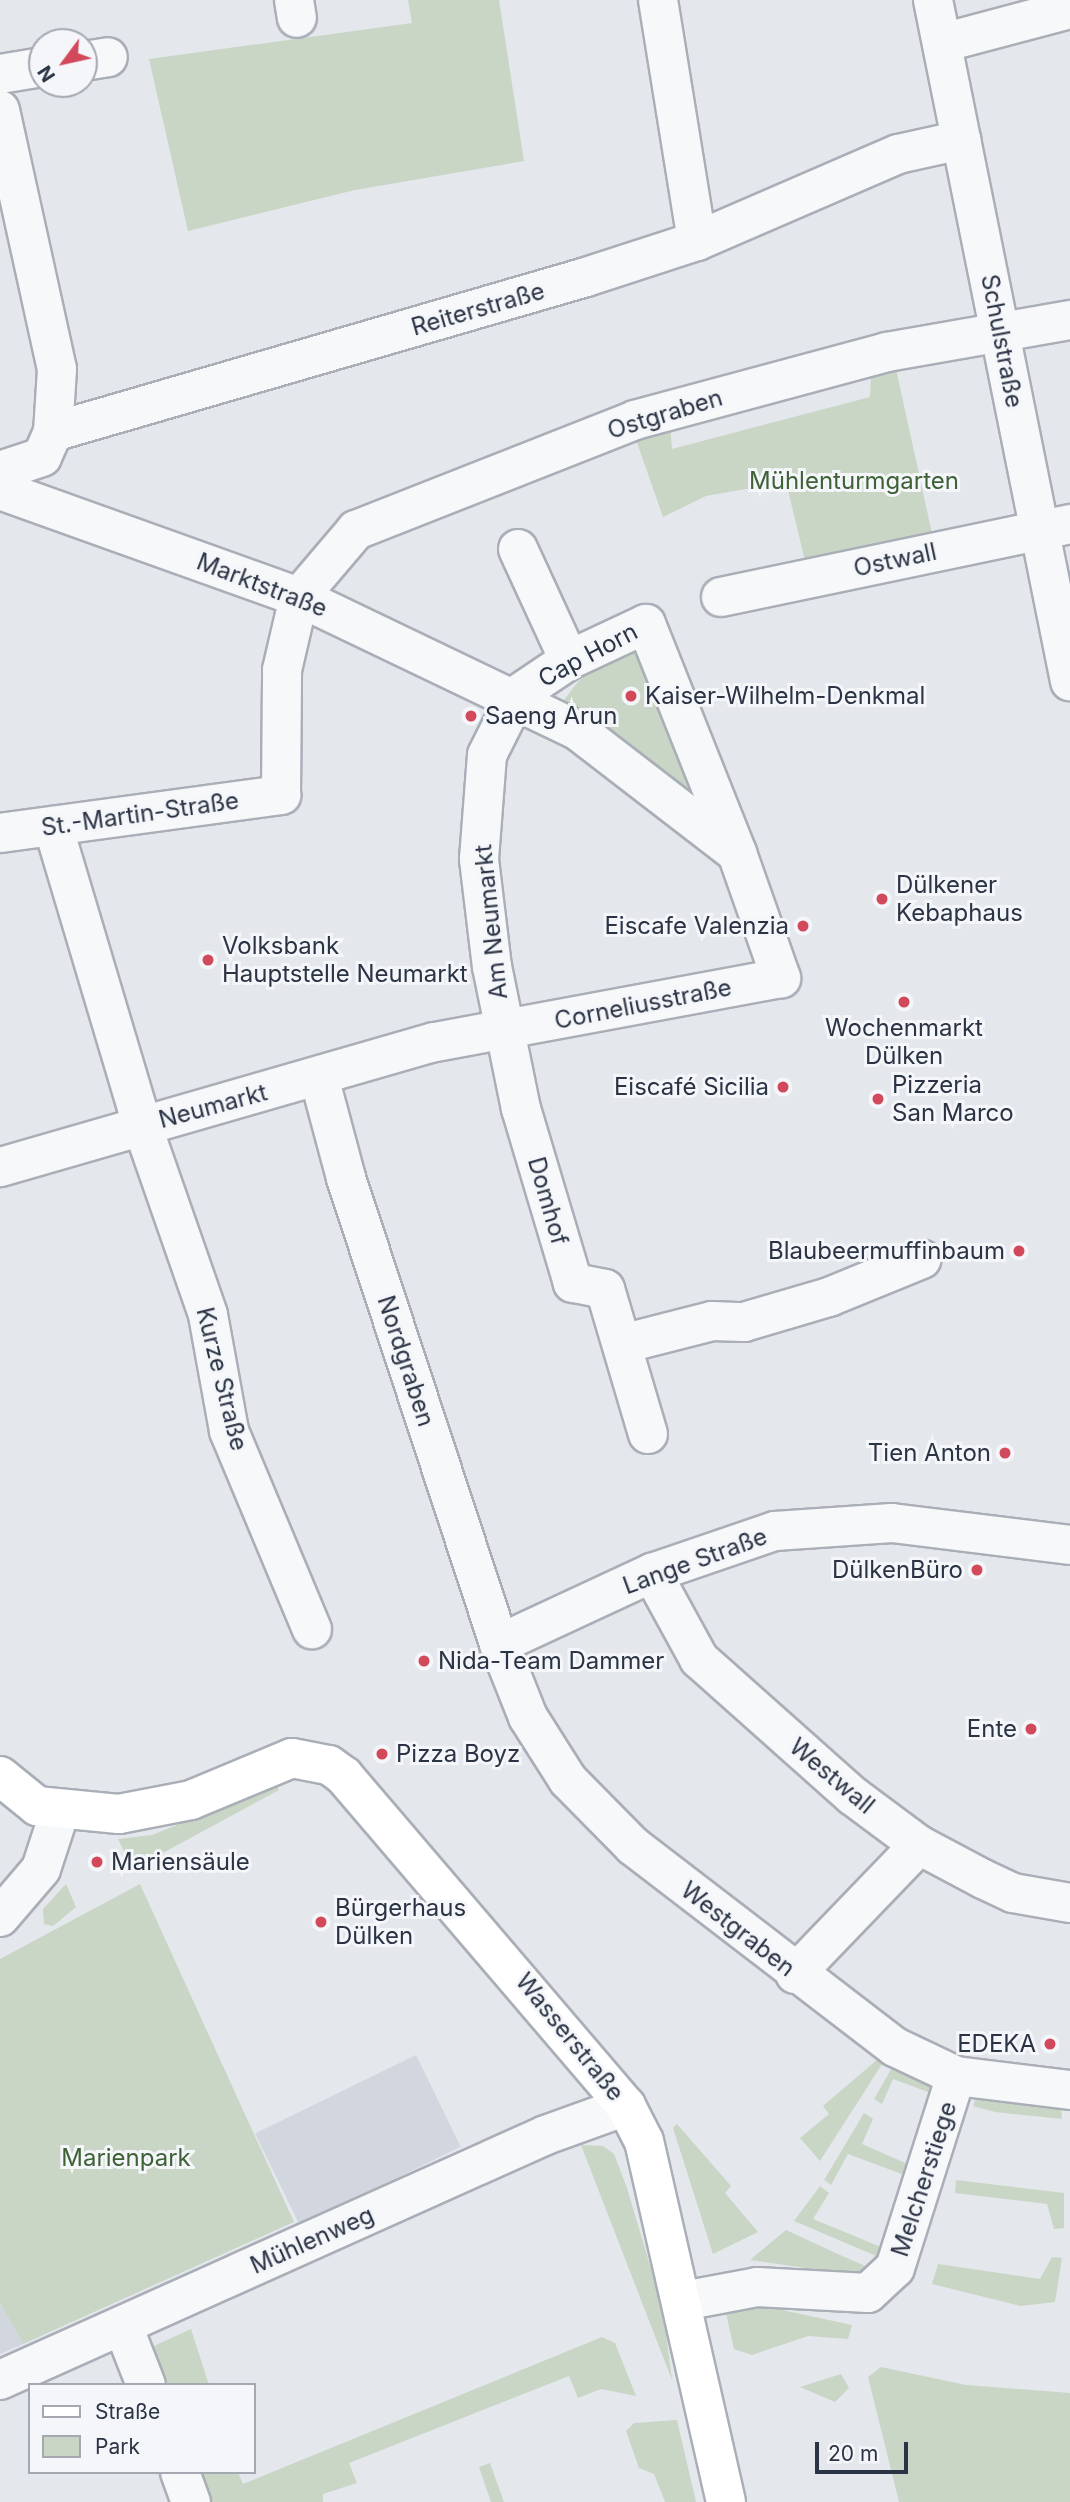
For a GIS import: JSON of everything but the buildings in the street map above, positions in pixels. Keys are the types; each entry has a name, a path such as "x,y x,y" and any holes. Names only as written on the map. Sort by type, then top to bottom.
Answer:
{"main road":[{"name":"Wasserstraße","path":"60,1811 119,1814 191,1800 292,1758 321,1762 344,1776 626,2105 644,2141 683,2301 726,2502"},
{"path":"0,1776 37,1806 60,1811"}],"street":[{"path":"658,0 697,241"},
{"name":"Schulstraße","path":"933,0 1000,330 1054,527 1070,681"},
{"path":"942,43 1070,9"},
{"path":"0,74 28,69"},
{"path":"0,110 57,369 53,432 42,457 0,471"},
{"name":"Reiterstraße","path":"53,432 697,241 898,154 961,140"},
{"name":"Ostgraben","path":"299,597 356,530 635,420 887,352 1000,330 1070,320"},
{"name":"Marktstraße","path":"0,490 299,597 517,695"},
{"name":"Ostwall","path":"721,597 1054,527"},
{"path":"518,549 569,660"},
{"name":"St.-Martin-Straße","path":"0,833 281,795 282,670 299,597"},
{"name":"Cap Horn","path":"737,853 577,730 517,695 569,660 646,624 737,853 781,978"},
{"name":"Am Neumarkt","path":"504,1030 479,859 486,755 517,695"},
{"name":"Neumarkt","path":"53,826 142,1125 319,1077 434,1042 504,1030"},
{"name":"Corneliusstraße","path":"504,1030 781,978"},
{"name":"Domhof","path":"504,1030 573,1283 605,1289 648,1434"},
{"name":"Nordgraben","path":"319,1077 346,1178 499,1644"},
{"path":"0,1167 142,1125"},
{"name":"Kurze Straße","path":"142,1125 208,1315 229,1431 312,1629"},
{"path":"622,1344 712,1321 744,1322 829,1297 922,1259"},
{"name":"Lange Straße","path":"499,1644 653,1573 775,1531 879,1524 1070,1545"},
{"name":"Westwall","path":"653,1573 699,1659 852,1796 919,1845 1013,1892 1070,1903"},
{"name":"Westgraben","path":"499,1644 528,1717 568,1780 633,1846 794,1974 895,2048 956,2076 1070,2090"},
{"path":"0,1917 41,1869 60,1811"},
{"path":"794,1974 919,1845"},
{"name":"Melcherstiege","path":"683,2301 757,2287 867,2293 895,2268 956,2076"},
{"name":"Mühlenweg","path":"0,2380 546,2135 626,2105"},
{"path":"123,2326 145,2383"},
{"path":"181,2474 191,2502"}],"shaded area":[{"path":"416,2055 461,2147 300,2225 255,2133"},
{"path":"0,2303 23,2344 0,2354"}],"green space":[{"path":"408,0 499,0 524,161 355,190 188,231 149,59 412,23"},
{"name":"Mühlenturmgarten","path":"896,369 933,538 806,565 786,482 706,496 663,517 634,434 670,422 672,449 870,397 871,375"},
{"path":"637,644 706,810 564,700 594,661"},
{"path":"276,1785 279,1790 133,1869 118,1839 152,1835"},
{"path":"66,1884 76,1907 53,1926 44,1924 43,1909"},
{"name":"Marienpark","path":"140,1884 294,2222 23,2344 0,2303 0,1959"},
{"path":"878,2059 884,2061 820,2161 800,2138 829,2114 823,2106"},
{"path":"893,2066 929,2083 936,2095 893,2079 882,2104 874,2099"},
{"path":"977,2096 1061,2109 1062,2119 995,2112 973,2106"},
{"path":"864,2113 873,2119 862,2144 921,2170 918,2180 848,2154 831,2185 824,2180"},
{"path":"677,2124 731,2186 725,2193 758,2232 713,2254 673,2128"},
{"path":"581,2145 603,2146 614,2154 627,2188 663,2309 672,2380"},
{"path":"956,2180 1064,2193 1064,2228 1054,2229 1047,2204 955,2193"},
{"path":"820,2186 829,2193 813,2219 881,2247 889,2225 881,2258 794,2221"},
{"path":"786,2230 870,2268 855,2275 750,2260"},
{"path":"1052,2257 1062,2258 1055,2302 1021,2306 932,2284 938,2264 1040,2279"},
{"path":"768,2307 852,2325 848,2339 808,2336 752,2355 734,2349 726,2313"},
{"path":"191,2329 208,2383 166,2383 154,2346"},
{"path":"602,2337 615,2343 636,2396 601,2389 578,2398 569,2376 349,2463 357,2483 323,2494 323,2502 204,2502 196,2474 239,2474 243,2484"},
{"path":"881,2367 966,2385 1070,2393 1070,2502 899,2502 868,2377"},
{"path":"841,2374 849,2388 835,2402 800,2387"},
{"path":"677,2420 696,2502 665,2502 654,2474 639,2468 626,2431 634,2423"},
{"path":"490,2463 504,2502 491,2502 479,2467"}],"place":[{"name":"Kaiser-Wilhelm-Denkmal","path":"631,696"},
{"name":"Saeng Arun","path":"471,716"},
{"name":"Dülkener Kebaphaus","path":"882,899"},
{"name":"Eiscafe Valenzia","path":"803,926"},
{"name":"Volksbank Hauptstelle Neumarkt","path":"208,960"},
{"name":"Wochenmarkt Dülken","path":"904,1002"},
{"name":"Eiscafé Sicilia","path":"783,1087"},
{"name":"Pizzeria San Marco","path":"878,1099"},
{"name":"Blaubeermuffinbaum","path":"1019,1251"},
{"name":"Tien Anton","path":"1005,1453"},
{"name":"DülkenBüro","path":"977,1570"},
{"name":"Nida-Team Dammer","path":"424,1661"},
{"name":"Ente","path":"1031,1729"},
{"name":"Pizza Boyz","path":"382,1754"},
{"name":"Mariensäule","path":"97,1862"},
{"name":"Bürgerhaus Dülken","path":"321,1922"},
{"name":"EDEKA","path":"1050,2044"}]}
